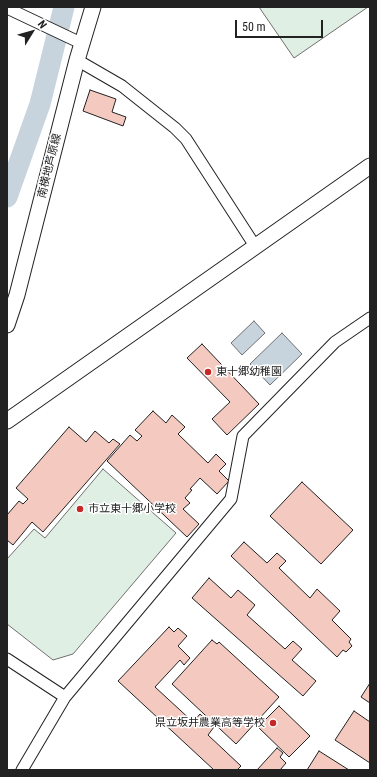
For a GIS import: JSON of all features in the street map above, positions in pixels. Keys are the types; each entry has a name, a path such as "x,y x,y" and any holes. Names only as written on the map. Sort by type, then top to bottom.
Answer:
{"street":[{"name":"南横地芦原線","path":"7,325 17,295 93,7"},
{"path":"7,8 83,44"},
{"path":"78,60 122,86 175,128 186,139 255,246"},
{"path":"7,421 370,166"},
{"path":"22,770 65,696 231,499 242,436 335,342 370,318"},
{"path":"7,659 65,696"}],"green space":[{"path":"259,7 368,7 294,58"},
{"path":"103,469 176,533 73,654 53,660 7,624 7,559 34,529 45,538"}],"shaded area":[{"path":"254,321 265,333 242,355 231,343"},
{"path":"282,333 302,354 270,385 250,364"}],"building":[{"path":"90,90 116,99 112,112 126,117 123,126 83,111"},
{"path":"202,344 259,404 227,435 212,419 230,402 187,358"},
{"path":"153,411 166,423 172,415 185,427 178,434 208,463 216,454 226,464 219,471 229,481 217,494 200,478 190,489 192,490 185,498 190,503 183,509 199,524 187,537 107,461 130,435 137,441 142,436 135,430"},
{"path":"69,427 86,442 95,431 109,443 113,439 120,444 43,532 32,522 13,545 7,540 7,515 19,501 23,504 28,499 16,488"},
{"path":"302,482 353,530 321,564 270,516"},
{"path":"244,542 267,563 277,553 286,561 279,568 310,598 317,589 340,611 332,620 351,639 349,642 352,646 346,652 343,650 337,657 231,556"},
{"path":"209,578 231,598 238,590 255,605 247,615 285,649 293,641 302,649 292,660 316,681 303,696 192,598"},
{"path":"169,627 174,632 178,628 187,636 178,646 190,658 184,665 180,660 155,687 193,722 200,714 214,727 208,735 241,766 237,770 214,770 118,681"},
{"path":"212,640 217,644 219,642 279,697 236,744 172,684"},
{"path":"370,683 370,703 361,697"},
{"path":"279,706 310,736 289,757 258,727"},
{"path":"354,711 370,722 370,763 335,740"},
{"path":"277,748 283,753 280,757 286,763 280,770 257,770"},
{"path":"319,751 349,770 307,770"}],"waterway":[{"path":"7,197 40,104 64,7"}],"place":[{"name":"東十郷幼稚園","path":"208,372"},
{"name":"市立東十郷小学校","path":"80,509"},
{"name":"県立坂井農業高等学校","path":"273,723"}]}
